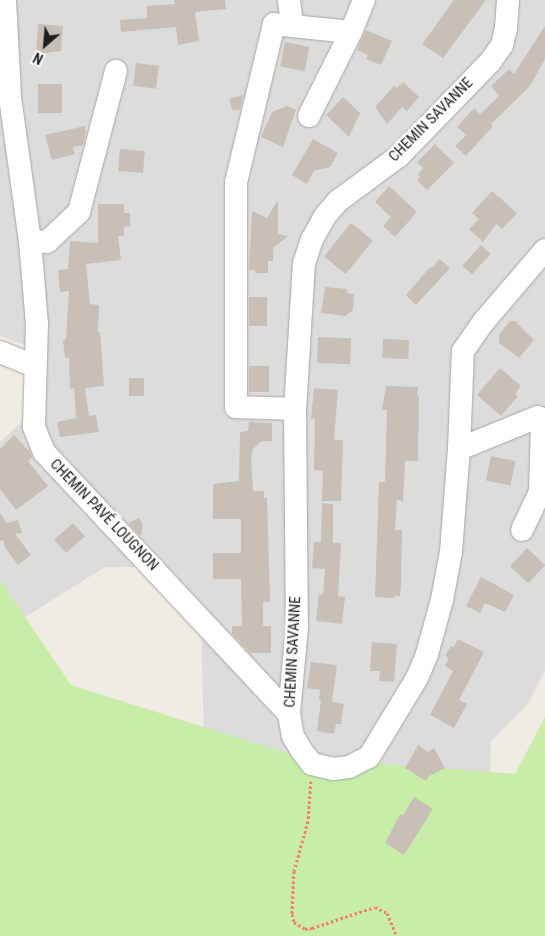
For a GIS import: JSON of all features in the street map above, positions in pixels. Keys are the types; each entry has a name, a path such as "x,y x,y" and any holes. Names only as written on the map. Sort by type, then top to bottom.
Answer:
{"street":[{"path":"289,0 292,26"},
{"path":"309,116 351,32 364,0"},
{"name":"CHEMIN SAVANNE","path":"313,764 300,750 293,736 289,714 297,627 295,409 304,263 312,239 325,216 338,201 399,156 490,62 502,44 506,28 508,0"},
{"name":"CHEMIN PAVÉ LOUGNON","path":"3,8 10,97 30,241 37,324 34,366 34,427 44,452 289,714"},
{"path":"295,409 236,406 236,182 274,24 351,32"},
{"path":"30,241 47,242 79,212 116,71"},
{"path":"313,764 333,769 349,767 369,757 417,678 427,654 440,608 451,552 459,449 463,351 479,327 545,250"},
{"path":"0,352 34,366"},
{"path":"459,449 538,417 542,425 540,492 522,530"}],"path":[{"path":"313,764 308,821 294,871 292,914 294,922 305,929 312,928 375,907 387,913 397,936"}],"shaded area":[{"path":"0,0 545,0 545,670 528,704 491,741 489,809 206,831 201,618 153,567 105,567 0,633 0,442 24,420 30,347 0,336"}],"green space":[{"path":"0,580 71,685 302,758 515,774 545,717 545,936 0,936"}],"building":[{"path":"174,0 225,0 226,9 195,12 199,41 178,45 176,27 121,32 120,20 147,18 147,6 175,4"},
{"path":"454,0 486,0 443,58 422,44"},
{"path":"38,24 63,26 61,51 36,54"},
{"path":"545,26 545,59 530,86 491,124 493,126 466,156 455,146 466,135 457,127 474,108 480,114 499,96 491,86 509,69 514,74"},
{"path":"366,30 392,41 381,65 366,59 368,55 357,50"},
{"path":"285,42 310,47 305,71 280,67"},
{"path":"136,63 159,66 156,89 133,86"},
{"path":"403,82 419,97 407,111 402,107 387,124 375,107 394,86 397,88"},
{"path":"38,84 62,84 62,113 38,113"},
{"path":"243,95 240,109 233,111 229,99"},
{"path":"343,97 360,113 349,137 326,115"},
{"path":"287,106 296,110 283,147 261,137 272,112"},
{"path":"85,126 86,132 83,145 73,147 75,154 52,160 45,135"},
{"path":"313,139 338,153 330,167 314,171 307,184 292,175"},
{"path":"435,144 454,163 427,190 417,180 420,177 418,174 423,168 417,162"},
{"path":"120,149 145,151 143,173 118,171"},
{"path":"389,186 417,212 395,237 383,226 391,217 375,202"},
{"path":"492,191 517,213 502,229 496,224 483,242 469,229 479,219 472,213"},
{"path":"278,200 278,234 288,236 273,248 273,261 268,261 268,273 255,273 255,270 249,270 252,211 267,218"},
{"path":"98,204 124,204 124,213 130,213 130,227 124,226 124,236 118,236 121,260 86,264 90,304 99,305 98,332 100,332 104,386 85,388 89,416 96,415 99,432 60,437 57,422 76,418 74,388 70,389 69,358 65,358 63,340 66,339 69,291 60,292 58,270 68,269 70,241 98,243"},
{"path":"351,223 373,241 346,274 324,256"},
{"path":"481,245 491,254 472,275 462,266"},
{"path":"439,259 450,268 416,305 406,295"},
{"path":"325,287 347,289 347,293 354,294 353,310 345,316 321,313"},
{"path":"249,297 267,297 267,326 249,326"},
{"path":"510,321 515,321 534,340 519,358 499,343 499,334"},
{"path":"318,337 351,338 350,364 317,363"},
{"path":"383,339 409,340 408,359 382,358"},
{"path":"249,366 269,366 269,392 249,392"},
{"path":"500,368 521,386 515,394 518,396 501,416 477,395"},
{"path":"129,378 144,378 144,396 129,396"},
{"path":"386,386 418,387 417,395 419,396 418,461 405,461 403,501 397,500 395,530 402,530 401,585 400,596 395,596 394,598 375,597 379,482 385,482 387,410 382,410"},
{"path":"314,388 338,390 334,440 343,440 341,501 322,501 323,471 314,470 315,419 311,419"},
{"path":"249,422 272,423 272,441 262,441 253,449 251,459 253,491 264,491 264,498 267,498 270,602 263,602 263,626 271,626 271,653 250,653 232,634 232,626 242,626 241,579 213,579 213,553 241,553 241,519 213,519 213,484 239,481 240,432 248,431"},
{"path":"14,435 30,452 32,457 28,461 48,486 16,510 0,489 0,449"},
{"path":"491,456 515,461 510,486 486,480"},
{"path":"322,503 333,504 333,543 341,543 338,596 345,597 342,624 316,621 319,594 323,595 325,569 312,568 314,542 321,542"},
{"path":"0,513 7,523 18,520 22,533 15,534 31,555 18,565 6,549 3,540 0,541"},
{"path":"139,518 143,525 141,536 128,523"},
{"path":"73,523 85,537 66,553 54,539"},
{"path":"527,548 545,565 528,583 510,566"},
{"path":"481,577 514,595 505,612 485,603 480,613 466,606"},
{"path":"458,639 484,652 459,700 467,704 454,728 430,715 453,671 445,666 449,658 445,656 451,646 454,647"},
{"path":"372,642 397,644 394,682 379,681 380,671 370,671"},
{"path":"311,662 337,665 332,701 344,704 341,724 336,724 334,734 317,731 321,700 319,700 320,690 307,688"},
{"path":"418,745 428,752 434,748 445,768 429,776 426,781 405,768"},
{"path":"414,797 433,809 404,855 385,843 400,814 403,815"}]}
